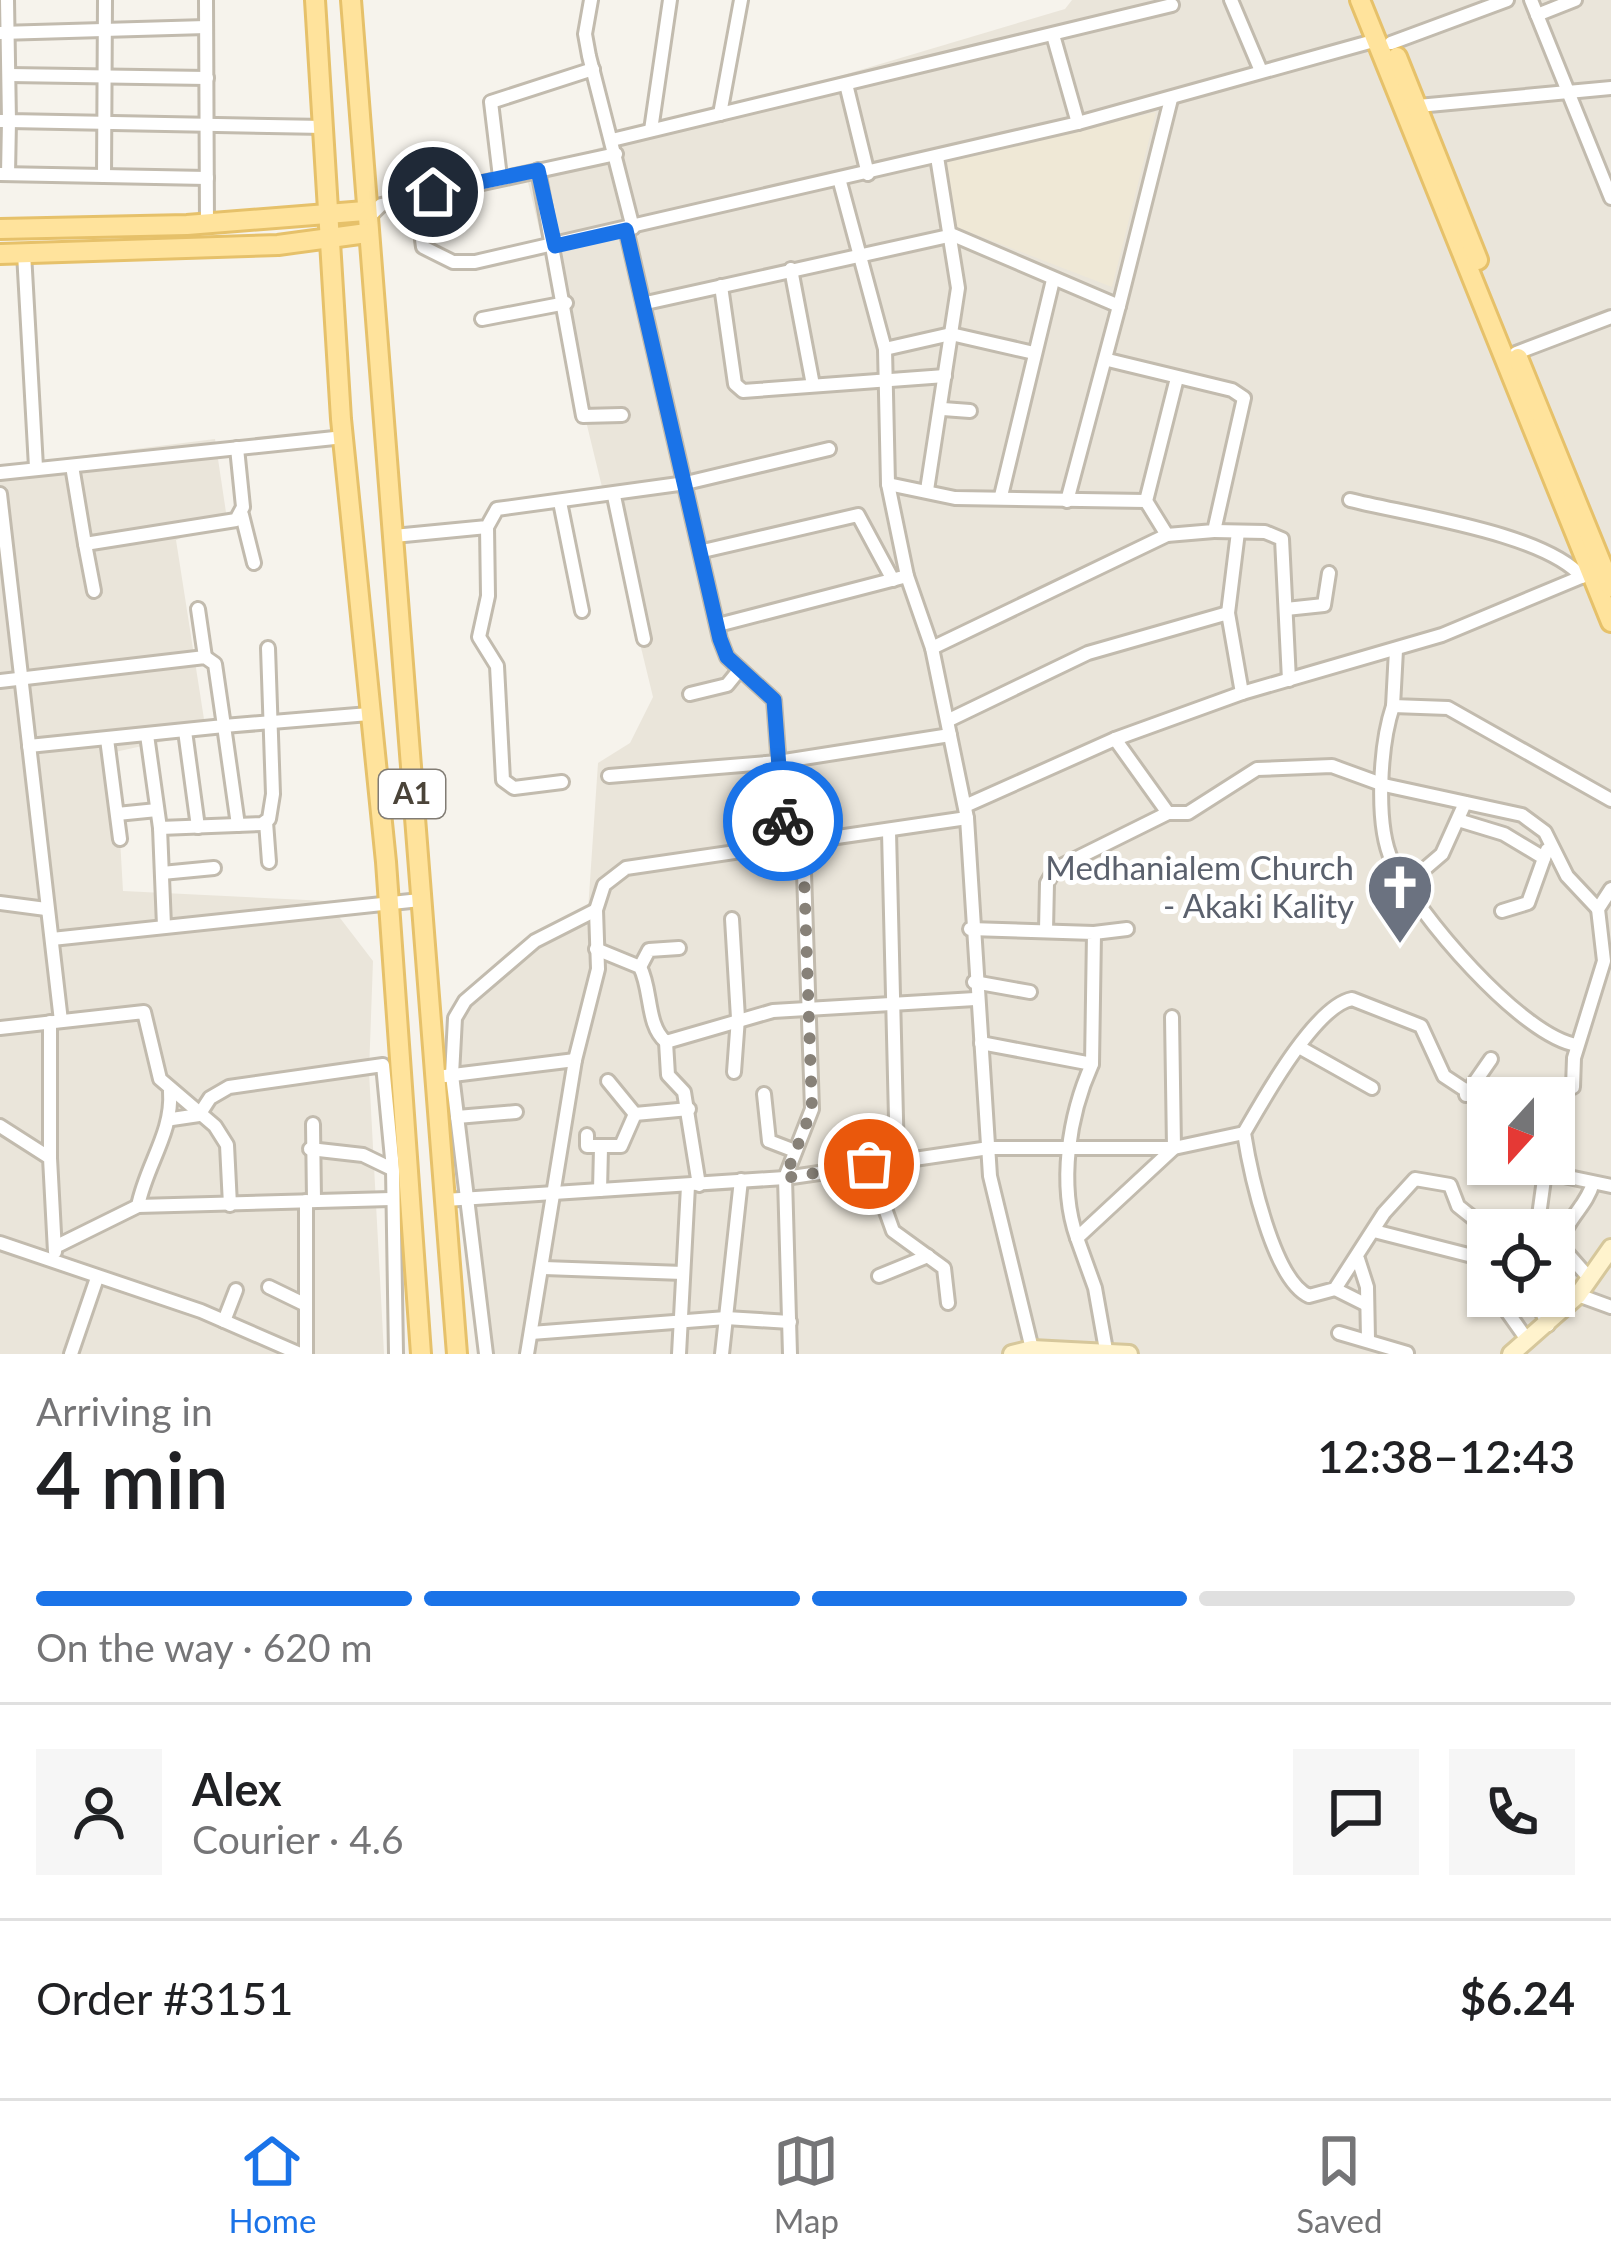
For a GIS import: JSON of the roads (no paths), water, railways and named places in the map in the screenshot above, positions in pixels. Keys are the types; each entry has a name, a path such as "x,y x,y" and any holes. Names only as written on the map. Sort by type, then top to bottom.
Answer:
{"main road":[{"name":"A1","path":"316,0 344,437 388,904 421,1354"},
{"name":"A1","path":"351,0 420,900 455,1199 457,1354"},
{"path":"1360,0 1418,106 1516,353 1611,622"},
{"path":"1373,0 1384,42 1597,576"},
{"path":"0,229 331,216 366,222"},
{"path":"0,254 278,245 332,237 366,222"},
{"path":"1511,1354 1578,1295 1611,1248"},
{"path":"1012,1354 1032,1349 1121,1353"}],"street":[{"path":"8,0 4,174 207,178"},
{"path":"104,176 105,0"},
{"path":"206,0 207,224"},
{"path":"591,0 585,34 718,625 727,657 774,700 785,845"},
{"path":"651,130 670,0"},
{"path":"720,114 741,0"},
{"path":"1231,0 1261,71"},
{"path":"416,196 423,248 453,262 555,246 840,182 1171,99 1261,71 1384,42 1507,0"},
{"path":"1531,0 1611,198"},
{"path":"1537,15 1574,0"},
{"path":"366,222 381,205 538,170 614,147 651,130 1172,5"},
{"path":"4,33 206,27"},
{"path":"1053,35 1078,123"},
{"path":"500,177 491,102 593,69"},
{"path":"9,75 207,78"},
{"path":"846,84 868,174"},
{"path":"1418,106 1611,88"},
{"path":"1067,502 1108,360 1171,99"},
{"path":"4,121 106,119 326,127"},
{"path":"927,490 958,288 937,158"},
{"path":"538,170 566,303 583,416 622,415"},
{"path":"840,182 885,349 888,484 900,578"},
{"path":"646,303 953,235 1119,306"},
{"path":"24,253 36,467"},
{"path":"791,269 813,385"},
{"path":"1000,496 1053,280"},
{"path":"721,286 738,388 945,376"},
{"path":"482,319 566,303"},
{"path":"1516,353 1611,316"},
{"path":"885,349 951,334 1034,353"},
{"path":"1108,360 1232,390 1244,398 1214,530"},
{"path":"1167,535 1146,501 1177,378"},
{"path":"943,409 970,411"},
{"path":"0,473 344,437"},
{"path":"238,448 242,515 254,563"},
{"path":"562,782 514,788 503,780 497,666 479,637 488,596 487,527 497,509 686,483 829,449"},
{"path":"72,466 94,591"},
{"path":"888,484 955,498 1146,501"},
{"path":"0,494 7,611 22,679 52,938 56,1022 50,1158 55,1253"},
{"path":"614,496 644,639"},
{"path":"1350,500 1434,522 1472,525 1556,555 1597,576"},
{"path":"560,502 582,611"},
{"path":"85,544 242,515"},
{"path":"703,551 858,515 900,578 932,648 966,812 975,999 994,1194 1032,1349"},
{"path":"394,536 487,527"},
{"path":"1238,532 1228,613 1242,693"},
{"path":"932,648 1167,535 1238,532 1282,539 1289,680"},
{"path":"1286,608 1324,605 1329,573"},
{"path":"527,1354 574,1060 598,969 596,910 604,885 626,868 889,832 966,812 1115,739 1242,693 1396,650 1597,576"},
{"path":"718,625 900,578"},
{"path":"198,609 205,657"},
{"path":"609,776 778,762 950,727 1088,653 1228,613"},
{"path":"268,648 273,794 266,822 269,862"},
{"path":"1396,650 1384,785 1388,849 1407,884 1473,970 1522,1018 1556,1041 1577,1045"},
{"path":"0,681 205,657 215,664 238,825"},
{"path":"690,694 727,685 740,669"},
{"path":"1393,706 1448,707 1611,800"},
{"path":"29,746 369,714"},
{"path":"185,730 198,827"},
{"path":"147,735 160,829 164,926"},
{"path":"107,739 120,839"},
{"path":"1115,739 1168,813"},
{"path":"1046,931 1049,874 1168,813 1181,816 1248,773 1268,767 1326,764 1384,785 1522,814 1550,842 1568,876 1598,909 1608,962 1577,1045 1574,1077"},
{"path":"1407,884 1442,854 1465,803"},
{"path":"117,814 157,810"},
{"path":"1458,820 1504,834 1544,858"},
{"path":"160,829 266,822"},
{"path":"889,832 897,1003 897,1159"},
{"path":"1502,910 1528,903 1550,842"},
{"path":"790,1354 785,1178 812,1109 803,843"},
{"path":"162,873 214,868"},
{"path":"1598,909 1611,889"},
{"path":"52,938 420,900"},
{"path":"0,903 46,909"},
{"path":"486,1354 455,1199 457,1117 443,1077 455,1018 465,1001 535,941 576,925 596,910"},
{"path":"733,919 738,1018 734,1072"},
{"path":"970,929 1094,933 1126,929"},
{"path":"1094,933 1092,1064 1077,1102 1069,1147 1069,1210 1121,1353"},
{"path":"640,967 649,950 679,948"},
{"path":"596,949 640,967 648,984 655,1030 666,1042 668,1076 684,1092 689,1109 693,1185 679,1354"},
{"path":"598,969 614,957"},
{"path":"974,982 1030,992"},
{"path":"666,1042 738,1018 975,999"},
{"path":"1467,1214 1458,1207 1455,1189 1426,1177 1408,1184 1335,1289 1309,1296 1292,1284 1254,1186 1244,1132 1299,1047 1334,1006 1352,999 1421,1025 1438,1067 1466,1095 1491,1059"},
{"path":"0,1028 144,1012 160,1079 215,1126 227,1144 230,1205"},
{"path":"1077,1238 1174,1148 1172,1017"},
{"path":"981,1043 1092,1064"},
{"path":"1299,1047 1372,1088"},
{"path":"443,1077 574,1060"},
{"path":"172,1119 199,1115 210,1098 229,1087 383,1065 393,1169 396,1354"},
{"path":"608,1081 635,1114"},
{"path":"138,1206 143,1179 172,1119 170,1091"},
{"path":"764,1094 769,1141 795,1151"},
{"path":"635,1114 689,1109"},
{"path":"457,1117 516,1112"},
{"path":"586,1135 587,1146 621,1146 635,1114"},
{"path":"0,1243 55,1253 97,1277 303,1354 313,1124"},
{"path":"0,1126 50,1158"},
{"path":"455,1199 785,1178 989,1148 1174,1148 1244,1132"},
{"path":"599,1190 601,1148"},
{"path":"310,1149 363,1155 393,1169"},
{"path":"869,1164 893,1231 948,1276 948,1303"},
{"path":"1575,1178 1611,1186"},
{"path":"722,1354 741,1180"},
{"path":"1575,1219 1593,1183"},
{"path":"55,1253 138,1206 391,1199"},
{"path":"1374,1231 1467,1254"},
{"path":"879,1276 928,1256"},
{"path":"1358,1259 1368,1339"},
{"path":"1575,1261 1590,1280"},
{"path":"544,1268 683,1273"},
{"path":"71,1354 97,1277"},
{"path":"269,1287 304,1304"},
{"path":"1335,1289 1367,1305"},
{"path":"224,1321 236,1291"},
{"path":"1578,1295 1611,1307"},
{"path":"1511,1317 1528,1341"},
{"path":"1544,1317 1548,1325"},
{"path":"531,1333 726,1318 790,1322"},
{"path":"1339,1333 1407,1353"}],"place":[{"name":"Medhanialem Church - Akaki Kality","path":"1400,946"}]}
